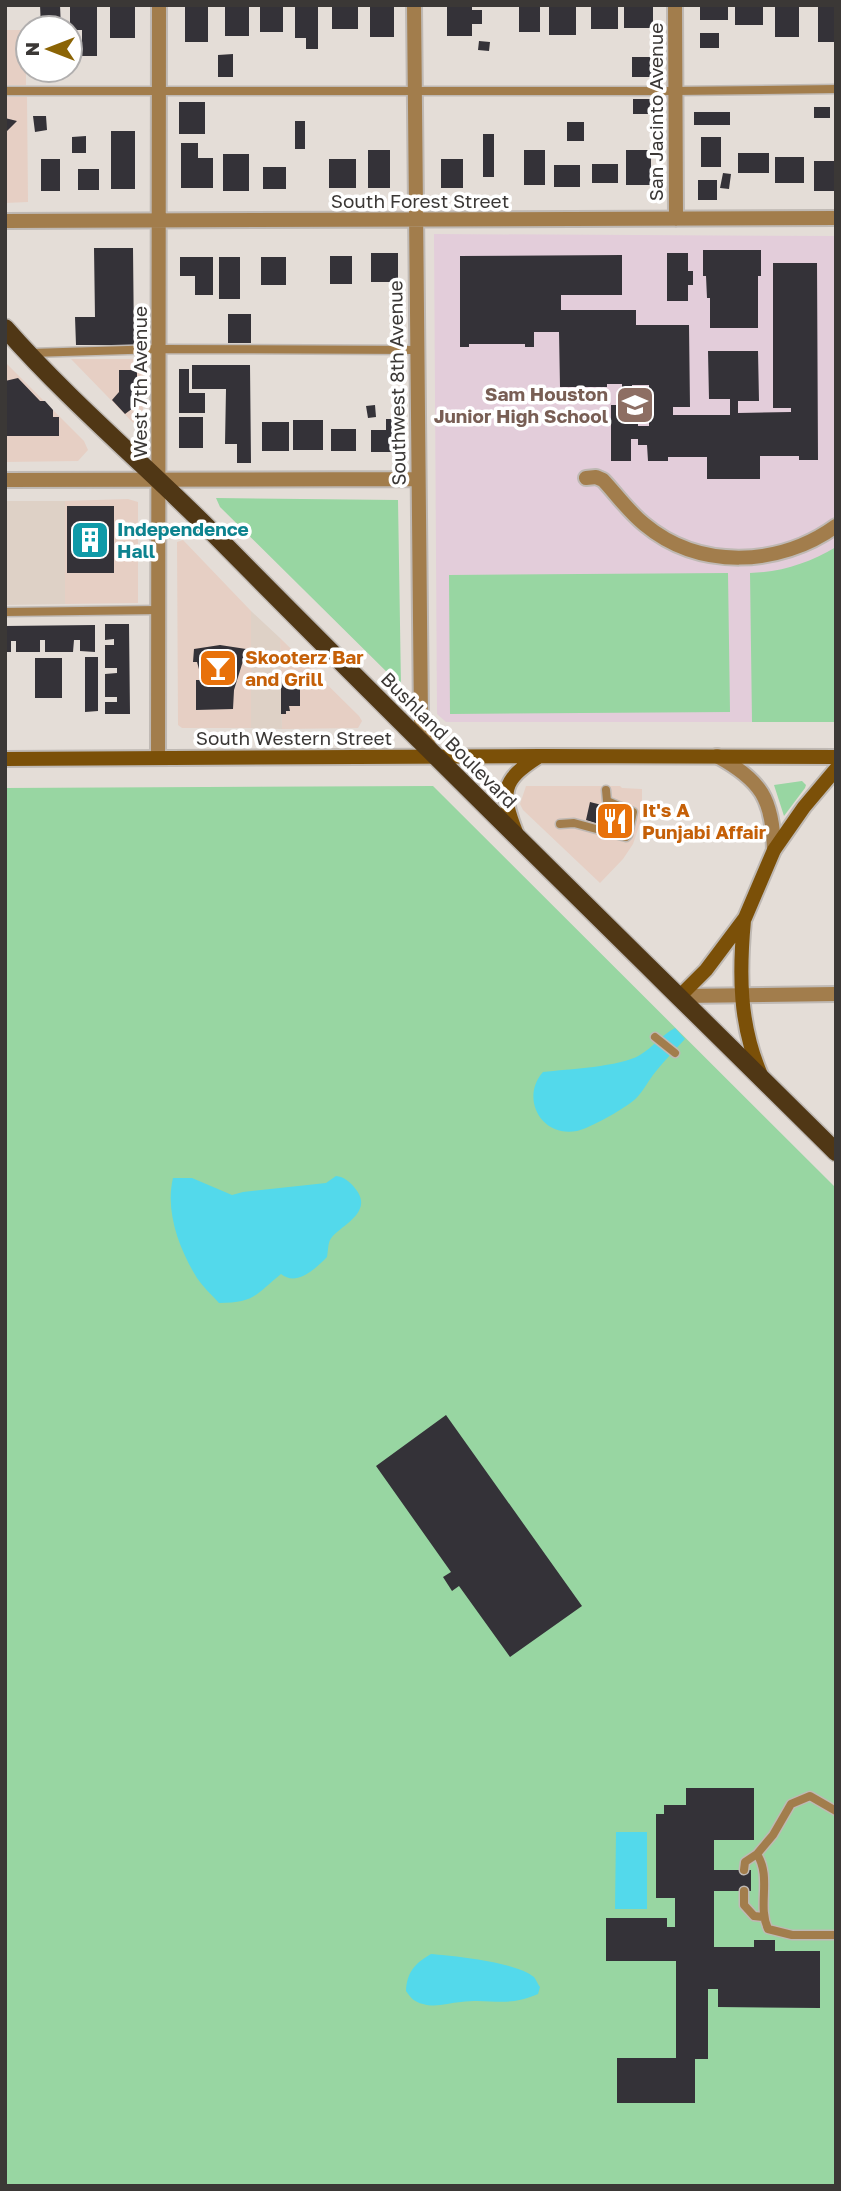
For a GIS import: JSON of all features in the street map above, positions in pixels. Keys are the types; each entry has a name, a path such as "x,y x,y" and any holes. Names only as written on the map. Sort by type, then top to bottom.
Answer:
{"main road":[{"name":"Bushland Boulevard","path":"5,328 836,1152"},
{"path":"518,837 509,814 506,788 519,770 540,756"},
{"name":"South Western Street","path":"5,759 836,757"},
{"path":"680,996 706,970 745,918 774,850 810,799 836,769"},
{"path":"745,918 741,995 747,1034 762,1079"}],"street":[{"name":"West 7th Avenue","path":"158,758 159,5"},
{"name":"Southwest 8th Avenue","path":"414,5 417,479 422,721 424,736 435,757"},
{"name":"San Jacinto Avenue","path":"675,5 676,219"},
{"name":"South Forest Street","path":"5,221 836,218"},
{"path":"586,478 596,477 603,480 635,516 663,537 685,548 707,554 746,558 768,556 801,547 836,526"},
{"path":"5,480 417,479"},
{"path":"717,756 741,769 759,787 768,806 774,850"},
{"path":"680,996 836,994"}],"lane":[{"path":"5,91 836,89"},
{"path":"29,353 160,349 417,351"},
{"path":"5,612 158,610"},
{"path":"560,824 574,823 626,837 633,811 607,801 606,790"},
{"path":"655,1037 675,1053"},
{"path":"744,1870 745,1862 757,1854 773,1835 791,1804 810,1796 836,1811"},
{"path":"757,1854 763,1864 765,1881 762,1917 768,1929 792,1935 836,1935"},
{"path":"744,1891 744,1905 754,1916 762,1917"}],"shaded area":[{"path":"5,30 14,30 14,84 26,85 5,85"},
{"path":"5,97 27,97 28,202 5,203"},
{"name":"Sam Houston Junior High School","path":"434,234 836,236 836,722 446,722 437,714"},
{"path":"71,359 143,359 143,425 140,430"},
{"path":"5,362 84,441 88,450 78,461 5,462"},
{"path":"128,499 138,502 138,603 65,604 65,501"},
{"path":"5,501 65,501 65,604 5,605"},
{"path":"183,540 251,611 251,728 182,728 178,725 177,542"},
{"path":"251,611 280,638 282,729 251,728"},
{"path":"280,638 359,716 362,721 358,728 282,729"},
{"path":"526,786 620,786 642,789 642,817 633,844 600,883 523,810 520,804"}],"green space":[{"path":"216,498 398,500 401,686 220,507"},
{"path":"836,547 836,722 752,722 750,573 795,566"},
{"path":"728,573 730,712 450,714 449,575"},
{"path":"802,781 806,785 805,788 784,816 774,785"},
{"path":"433,786 836,1188 836,2186 5,2186 5,788"}],"water":[{"path":"675,1028 685,1039 657,1070 639,1096 621,1109 598,1123 577,1131 564,1132 544,1122 538,1114 534,1093 536,1082 543,1072 607,1065 631,1059 645,1052"},
{"path":"336,1176 344,1178 352,1185 360,1196 361,1204 354,1218 330,1240 327,1257 312,1271 300,1277 281,1274 248,1299 219,1303 197,1278 179,1242 172,1216 173,1178 192,1178 232,1195 326,1183"},
{"path":"616,1832 647,1832 647,1909 615,1909"},
{"path":"431,1954 514,1967 534,1977 540,1987 538,1994 508,2002 472,2001 433,2006 420,2003 406,1991 408,1978 420,1961"}],"building":[{"path":"40,5 60,5 60,14 40,14"},
{"path":"70,5 97,5 97,56 84,56 84,14 70,14"},
{"path":"110,5 135,5 135,38 110,38"},
{"path":"185,5 208,5 208,42 185,42"},
{"path":"225,5 249,5 249,36 225,36"},
{"path":"260,5 283,5 283,32 260,32"},
{"path":"295,5 318,5 318,49 306,49 306,38 295,38"},
{"path":"332,5 358,5 358,29 332,29"},
{"path":"370,5 394,5 394,37 370,37"},
{"path":"447,5 472,5 472,10 482,10 482,24 472,24 472,36 447,36"},
{"path":"519,5 540,5 540,32 519,32"},
{"path":"549,5 576,5 576,35 549,35"},
{"path":"591,5 618,5 618,29 591,29"},
{"path":"624,5 653,5 653,28 624,28"},
{"path":"700,5 728,5 728,20 700,20"},
{"path":"735,5 763,5 763,25 735,25"},
{"path":"775,5 799,5 799,37 775,37"},
{"path":"818,5 836,5 836,42 818,42"},
{"path":"700,33 719,33 719,48 700,48"},
{"path":"479,41 490,42 489,51 478,50"},
{"path":"233,54 233,77 218,77 218,55"},
{"path":"632,57 656,57 656,77 632,77"},
{"path":"633,99 651,99 651,114 633,114"},
{"path":"179,102 205,102 205,134 179,134"},
{"path":"814,107 830,107 830,118 814,118"},
{"path":"694,112 730,112 730,125 694,125"},
{"path":"33,116 46,116 47,130 35,132"},
{"path":"5,118 17,121 5,133"},
{"path":"295,121 305,121 305,149 295,149"},
{"path":"567,122 584,122 584,141 567,141"},
{"path":"111,131 135,131 135,189 111,189"},
{"path":"483,134 494,134 494,177 483,177"},
{"path":"86,136 86,153 72,153 72,137"},
{"path":"701,137 721,137 721,167 701,167"},
{"path":"181,143 198,143 198,158 213,158 213,188 181,188"},
{"path":"368,150 390,150 390,188 368,188"},
{"path":"524,150 545,150 545,185 524,185"},
{"path":"626,150 651,150 651,185 626,185"},
{"path":"738,153 769,153 769,173 738,173"},
{"path":"223,154 249,154 249,191 223,191"},
{"path":"775,157 804,157 804,183 775,183"},
{"path":"41,159 60,159 60,191 41,191"},
{"path":"329,159 356,159 356,188 329,188"},
{"path":"441,159 463,159 463,188 441,188"},
{"path":"814,161 836,161 836,191 814,191"},
{"path":"592,164 618,164 618,183 592,183"},
{"path":"554,165 580,165 580,187 554,187"},
{"path":"263,167 286,167 286,189 263,189"},
{"path":"78,169 99,169 99,190 78,190"},
{"path":"723,173 731,174 729,189 720,188"},
{"path":"698,180 717,180 717,200 698,200"},
{"path":"94,248 133,248 134,345 76,345 75,317 95,317"},
{"path":"703,250 761,250 758,328 710,328 710,298 707,298 706,276 703,276"},
{"path":"371,253 398,253 398,282 371,282"},
{"path":"667,253 688,253 688,271 693,271 693,285 688,285 688,301 667,301"},
{"path":"622,255 622,295 561,295 561,310 636,310 636,325 689,325 690,407 673,407 673,415 730,415 730,399 709,399 708,351 758,351 759,401 738,401 738,413 791,412 791,408 773,408 773,263 817,263 818,460 799,460 799,456 760,456 760,479 707,479 707,457 668,457 668,461 648,461 647,445 638,445 638,439 631,439 631,461 611,461 611,405 638,405 638,426 649,426 649,385 632,385 632,391 622,391 622,384 607,384 607,387 560,387 559,332 534,332 534,347 525,347 525,344 469,344 469,347 460,347 460,256"},
{"path":"330,256 352,256 352,284 330,284"},
{"path":"180,257 213,257 213,295 195,295 195,276 180,276"},
{"path":"219,257 240,257 240,299 219,299"},
{"path":"261,257 286,257 286,285 261,285"},
{"path":"228,314 251,314 251,343 228,343"},
{"path":"192,365 250,365 251,463 237,463 237,444 225,444 226,389 192,389"},
{"path":"179,369 189,369 189,393 205,393 205,413 179,413"},
{"path":"119,370 137,370 137,405 125,414 112,400 119,392"},
{"path":"18,378 40,401 45,401 53,410 53,417 59,417 59,436 5,436 5,381"},
{"path":"375,405 376,417 368,418 366,406"},
{"path":"179,417 203,417 203,448 179,448"},
{"path":"386,419 397,419 397,452 371,452 371,430 386,430"},
{"path":"293,420 323,420 323,450 293,450"},
{"path":"262,422 289,422 289,451 262,451"},
{"path":"331,429 356,429 356,451 331,451"},
{"name":"Independence Hall","path":"67,506 114,506 114,573 67,573"},
{"path":"105,624 129,624 130,714 105,714 105,702 117,702 117,697 105,697 105,674 117,673 117,668 105,668 105,645 114,645 114,639 105,640"},
{"path":"95,625 95,652 80,651 80,640 74,640 73,652 45,652 45,640 40,640 40,652 16,652 16,641 11,641 11,652 5,652 5,626"},
{"path":"220,645 246,649 248,661 243,661 234,690 233,709 196,710 196,680 202,680 197,662 193,662 194,649"},
{"path":"85,657 98,657 98,711 85,712"},
{"path":"35,658 62,658 62,698 35,698"},
{"path":"281,677 289,677 289,683 300,683 300,706 289,706 290,711 286,711 286,714 281,714"},
{"path":"590,802 629,812 624,834 601,828 602,825 586,820"},
{"path":"446,1415 582,1606 510,1657 459,1586 452,1591 443,1577 451,1572 376,1466"},
{"path":"686,1788 754,1788 754,1840 714,1840 714,1870 751,1870 751,1891 714,1891 714,1947 754,1947 754,1940 775,1940 775,1951 820,1951 820,2008 718,2007 718,1989 708,1989 708,2059 695,2059 695,2103 617,2103 617,2058 676,2058 676,1961 606,1961 606,1918 667,1918 667,1927 675,1927 675,1898 656,1898 656,1814 664,1814 664,1805 686,1805"}],"place":[{"name":"Sam Houston Junior High School","path":"635,405"},
{"name":"Independence Hall","path":"90,540"},
{"name":"Skooterz Bar and Grill","path":"218,668"},
{"name":"It's A Punjabi Affair","path":"615,821"}]}
